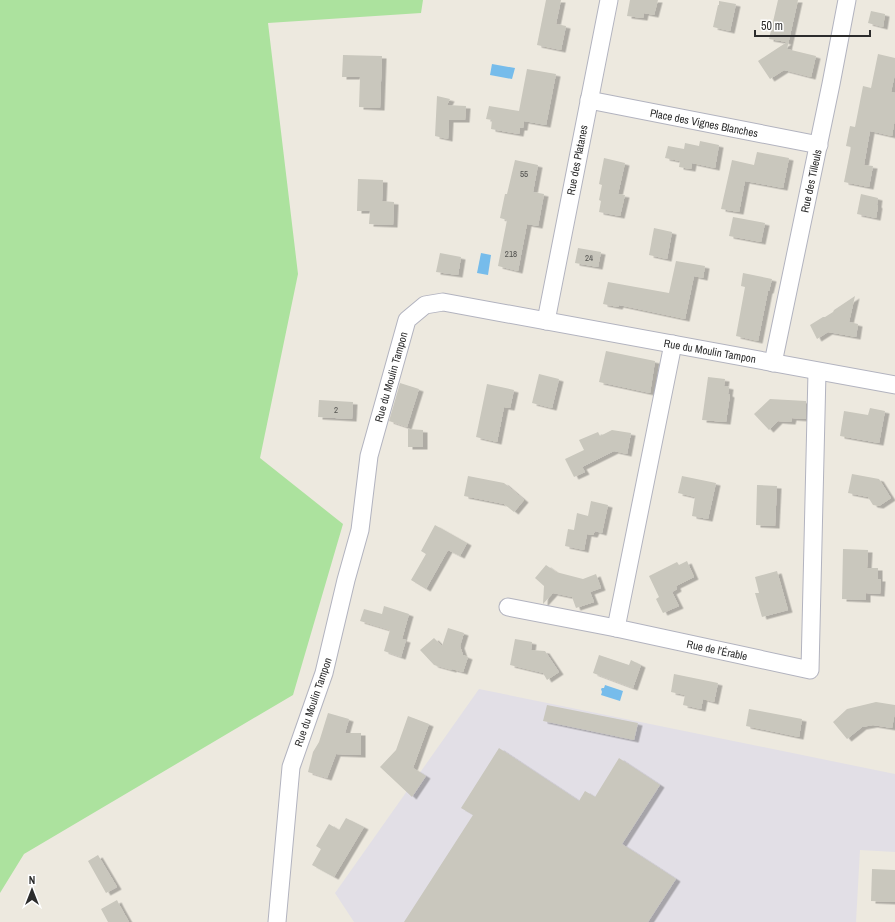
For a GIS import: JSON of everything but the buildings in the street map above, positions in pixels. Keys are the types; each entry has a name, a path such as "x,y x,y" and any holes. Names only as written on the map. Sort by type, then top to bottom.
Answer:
{"street":[{"name":"Rue des Platanes","path":"546,321 609,0"},
{"name":"Rue des Tilleuls","path":"773,363 819,145 847,0"},
{"name":"Place des Vignes Blanches","path":"589,100 819,145"},
{"name":"Rue du Moulin Tampon","path":"277,922 291,767 324,674 346,580 360,530 369,456 407,320 425,306 443,302 817,372 895,385"},
{"path":"508,607 616,628 673,344"},
{"name":"Rue de l’Érable","path":"616,628 810,670 817,372"}],"shaded area":[{"path":"479,689 895,774 895,852 860,850 856,922 354,922 335,893"}],"green space":[{"path":"0,0 423,0 421,13 268,23 298,274 260,458 343,524 293,695 24,854 0,893"}],"water":[{"path":"492,64 515,68 512,79 490,75"},
{"path":"481,253 491,255 488,275 477,273"},
{"path":"605,685 623,691 620,701 601,695 601,689 604,688"}]}
